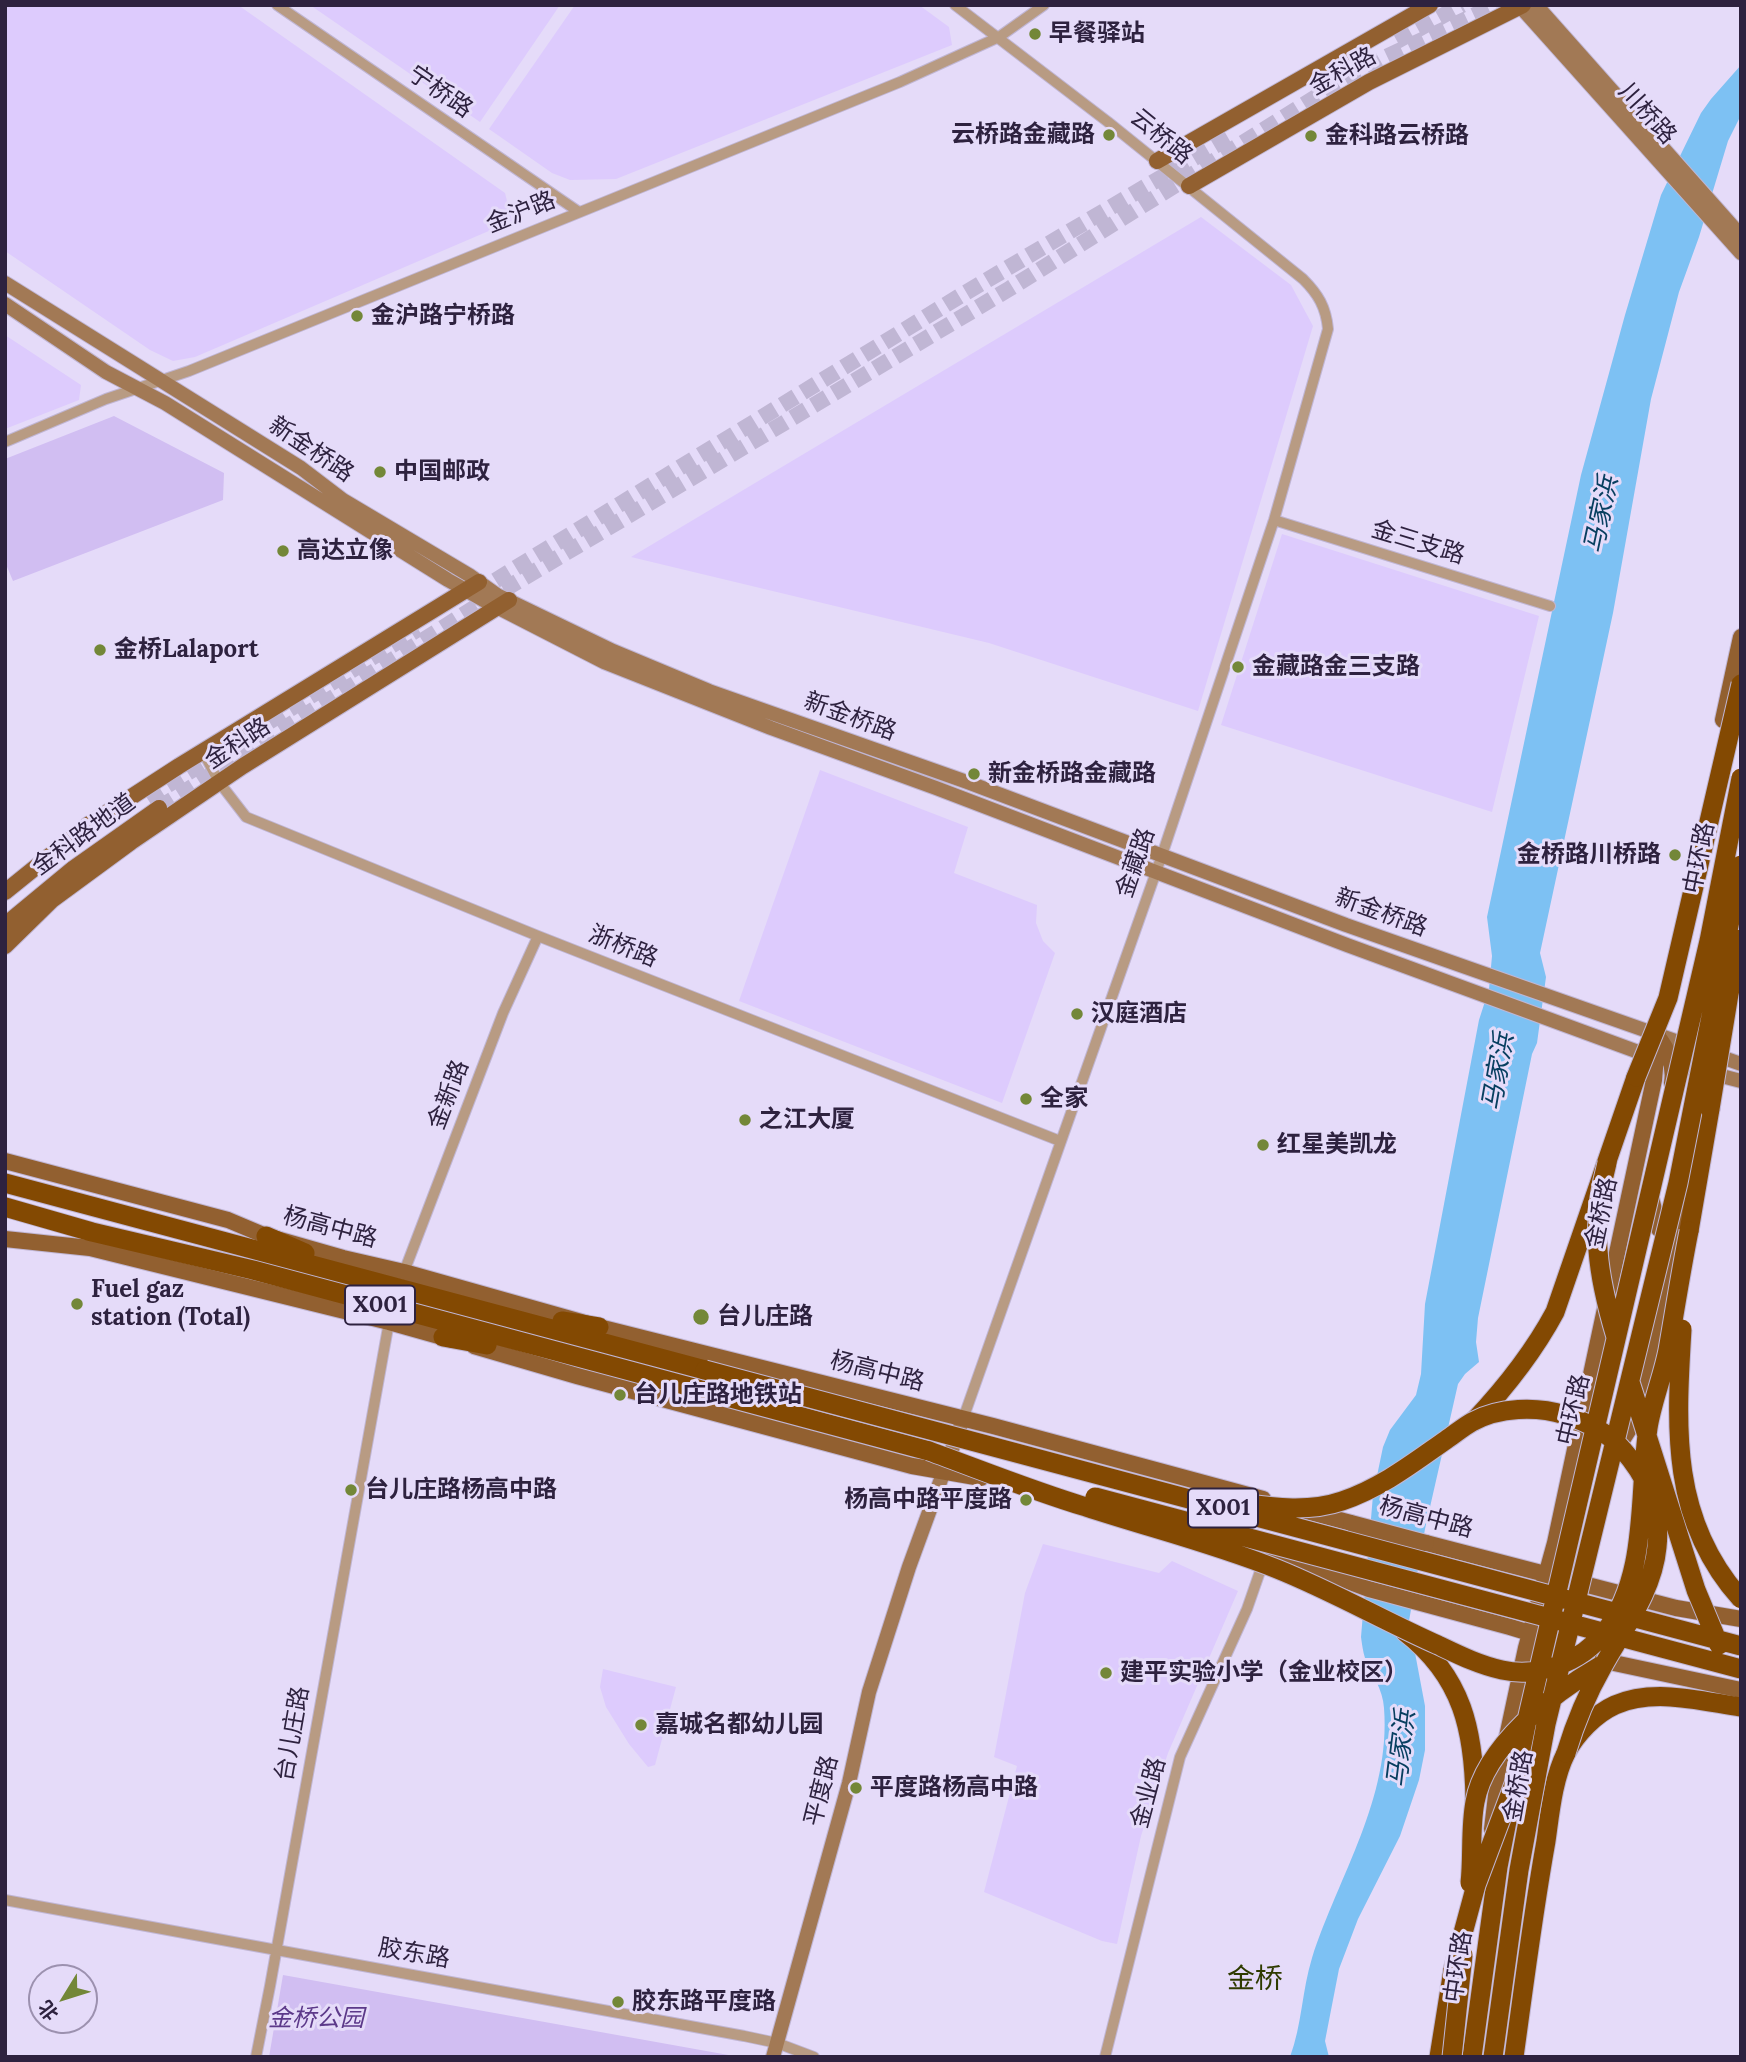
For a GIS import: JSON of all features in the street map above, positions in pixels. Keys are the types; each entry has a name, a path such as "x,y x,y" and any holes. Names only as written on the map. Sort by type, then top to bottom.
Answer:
{"highway":[{"path":"1024,1455 1209,1497 1258,1505 1311,1507 1338,1502 1382,1483 1474,1421 1515,1375 1538,1343 1567,1281 1636,1077 1668,998 1741,684"},
{"name":"中环路","path":"1472,2057 1498,1867 1527,1720 1709,941 1741,778"},
{"name":"中环路","path":"1493,2057 1519,1870 1546,1724 1683,1160 1741,866"},
{"path":"929,1451 1082,1506 1249,1558 1306,1581 1398,1628 1504,1671 1533,1672 1561,1665 1586,1652 1604,1633 1618,1612 1635,1562 1648,1427 1667,1352 1729,994 1741,939"},
{"path":"1683,1160 1729,994"},
{"path":"1607,1163 1599,1200 1596,1240 1598,1269 1607,1305 1703,1611 1720,1647 1741,1675"},
{"name":"杨高中路","path":"5,1183 1741,1646"},
{"name":"X001","path":"5,1208 92,1232 253,1270 1741,1669"},
{"path":"1689,1231 1678,1401 1679,1453 1688,1499 1698,1531 1710,1558 1741,1599"},
{"path":"266,1236 360,1278"},
{"path":"465,1306 599,1327"},
{"path":"443,1337 613,1367"},
{"path":"1474,1421 1527,1409 1551,1411 1586,1421 1616,1442 1639,1468 1652,1496 1657,1518 1658,1546 1652,1572 1630,1621 1588,1695 1556,1790 1535,1903 1514,2057"},
{"path":"1398,1628 1436,1661 1453,1686 1464,1709 1473,1755 1475,1802 1472,1872 1452,2057"},
{"path":"1475,1802 1488,1769 1523,1724 1596,1669 1633,1647 1664,1636 1694,1630 1741,1633"},
{"path":"1566,1754 1596,1716 1632,1700 1676,1697 1741,1707"},
{"path":"1439,2057 1453,1970 1476,1885 1514,1784"}],"main road":[{"name":"金科路","path":"1157,161 1430,5"},
{"name":"金科路","path":"1189,186 1369,82 1524,6"},
{"name":"金科路","path":"5,892 88,825 480,582"},
{"name":"金科路","path":"5,946 52,900 131,842 219,782 503,604"},
{"path":"1659,1229 1651,1202 1650,1187 1673,1077 1663,1061 1667,1049 1658,1037 1692,858 1741,637"},
{"name":"金科路地道","path":"5,904 82,842 153,803 5,925"},
{"name":"金桥路","path":"1500,2057 1535,1826 1570,1646 1587,1586 1619,1445 1624,1394 1693,1069 1741,893"},
{"path":"1700,1049 1710,1073"},
{"name":"金桥路","path":"1466,2057 1490,1877 1496,1796 1654,1080 1663,1061"},
{"name":"金桥路","path":"1619,1445 1633,1423 1640,1405 1710,1073"},
{"name":"杨高中路","path":"5,1161 228,1220 266,1236 599,1327 963,1419 1546,1576 1676,1608 1741,1619"},
{"name":"X001","path":"10,1238 90,1248 387,1328 443,1337 912,1466 956,1472 1030,1489 1268,1551 1346,1581 1530,1633 1614,1662 1741,1690"},
{"path":"1570,1646 1562,1631 1567,1581 1593,1455 1592,1438 1582,1414"},
{"path":"1535,1826 1524,1809 1521,1795 1553,1641 1556,1593 1554,1584 1546,1576"},
{"name":"金桥路","path":"1446,2057 1455,1975 1476,1849 1496,1796"}],"street":[{"name":"宁桥路","path":"277,5 579,212"},
{"name":"云桥路","path":"955,5 1303,278 1314,289 1326,314"},
{"name":"金沪路","path":"5,442 106,399 160,381 900,82 999,37 1044,5"},
{"name":"川桥路","path":"1524,6 1736,236 1741,253"},
{"name":"新金桥路","path":"5,283 301,468 343,500 480,582 503,604 604,662 771,728 1545,1019 1663,1061 1741,1081"},
{"name":"新金桥路","path":"5,304 106,372 165,403 464,590 709,691 967,782 1478,972 1741,1065"},
{"name":"金藏路","path":"963,1419 1162,855 1274,520 1325,344 1328,329 1326,314"},
{"name":"金三支路","path":"1274,520 1550,606"},
{"name":"浙桥路","path":"203,752 219,782 246,817 538,936 1060,1141"},
{"name":"金新路","path":"404,1272 503,1013 538,936"},
{"name":"台儿庄路","path":"256,2057 387,1328"},
{"name":"平度路","path":"775,2050 849,1783 869,1692 909,1567 963,1419"},
{"name":"金业路","path":"1105,2057 1180,1757 1247,1609 1268,1551"},
{"name":"胶东路","path":"5,1900 276,1950 814,2057"}],"shaded area":[{"path":"5,5 238,5 505,193 512,221 195,357 173,361 150,350 5,251"},
{"path":"310,5 560,5 480,122"},
{"path":"575,5 919,5 949,27 952,45 616,179 570,180 552,173 489,129"},
{"path":"1201,217 1291,285 1313,326 1198,711 989,643 631,557"},
{"path":"5,335 81,385 79,400 5,429"},
{"path":"1282,534 1539,616 1492,812 1221,725"},
{"path":"820,770 968,827 954,873 1037,905 1036,923 1043,941 1055,953 1002,1103 739,1001"},
{"name":"建平实验小学（金业校区）","path":"1043,1544 1159,1573 1172,1561 1238,1591 1168,1753 1141,1836 1117,1944 1102,1941 984,1892 1017,1766 994,1757 1025,1593"},
{"name":"嘉城名都幼儿园","path":"603,1669 676,1687 655,1765 648,1767 629,1744 606,1707 600,1687"}],"green space":[{"path":"114,416 224,473 223,500 13,581 5,562 5,459"},
{"name":"金桥公园","path":"283,1975 734,2056 734,2057 269,2057"}],"water":[{"name":"马家浜","path":"1741,65 1741,115 1728,141 1679,292 1651,399 1613,613 1540,953 1546,977 1537,1043 1532,1054 1478,1318 1476,1342 1479,1362 1458,1384 1425,1529 1409,1621 1425,1706 1425,1750 1419,1780 1400,1836 1358,1919 1339,1969 1325,2041 1329,2057 1290,2057 1312,1958 1361,1836 1380,1773 1384,1708 1379,1688 1365,1658 1361,1637 1373,1495 1383,1447 1390,1430 1416,1395 1421,1374 1425,1304 1479,1020 1489,989 1492,956 1487,917 1581,475 1661,195 1701,113"}],"tunnel":[{"path":"1397,41 1462,5"},
{"path":"159,808 485,601 1009,289 1321,94 1384,58 1496,5"},
{"path":"475,593 960,296 1235,134"},
{"path":"147,798 418,629"}],"place":[{"name":"早餐驿站","path":"1035,34"},
{"name":"云桥路金藏路","path":"1109,135"},
{"name":"金科路云桥路","path":"1311,136"},
{"name":"金沪路宁桥路","path":"357,316"},
{"name":"中国邮政","path":"380,472"},
{"name":"高达立像","path":"283,551"},
{"name":"金桥Lalaport","path":"100,650"},
{"name":"金藏路金三支路","path":"1238,667"},
{"name":"新金桥路金藏路","path":"974,774"},
{"name":"金桥路川桥路","path":"1675,855"},
{"name":"汉庭酒店","path":"1077,1014"},
{"name":"全家","path":"1026,1099"},
{"name":"之江大厦","path":"745,1120"},
{"name":"红星美凯龙","path":"1263,1145"},
{"name":"Fuel gaz station (Total)","path":"77,1304"},
{"name":"台儿庄路","path":"701,1317"},
{"name":"台儿庄路地铁站","path":"620,1395"},
{"name":"台儿庄路杨高中路","path":"351,1490"},
{"name":"杨高中路平度路","path":"1026,1500"},
{"name":"建平实验小学（金业校区）","path":"1106,1673"},
{"name":"嘉城名都幼儿园","path":"641,1725"},
{"name":"平度路杨高中路","path":"856,1788"},
{"name":"胶东路平度路","path":"618,2002"}],"district":[{"name":"金桥","path":"1255,1980"}]}
